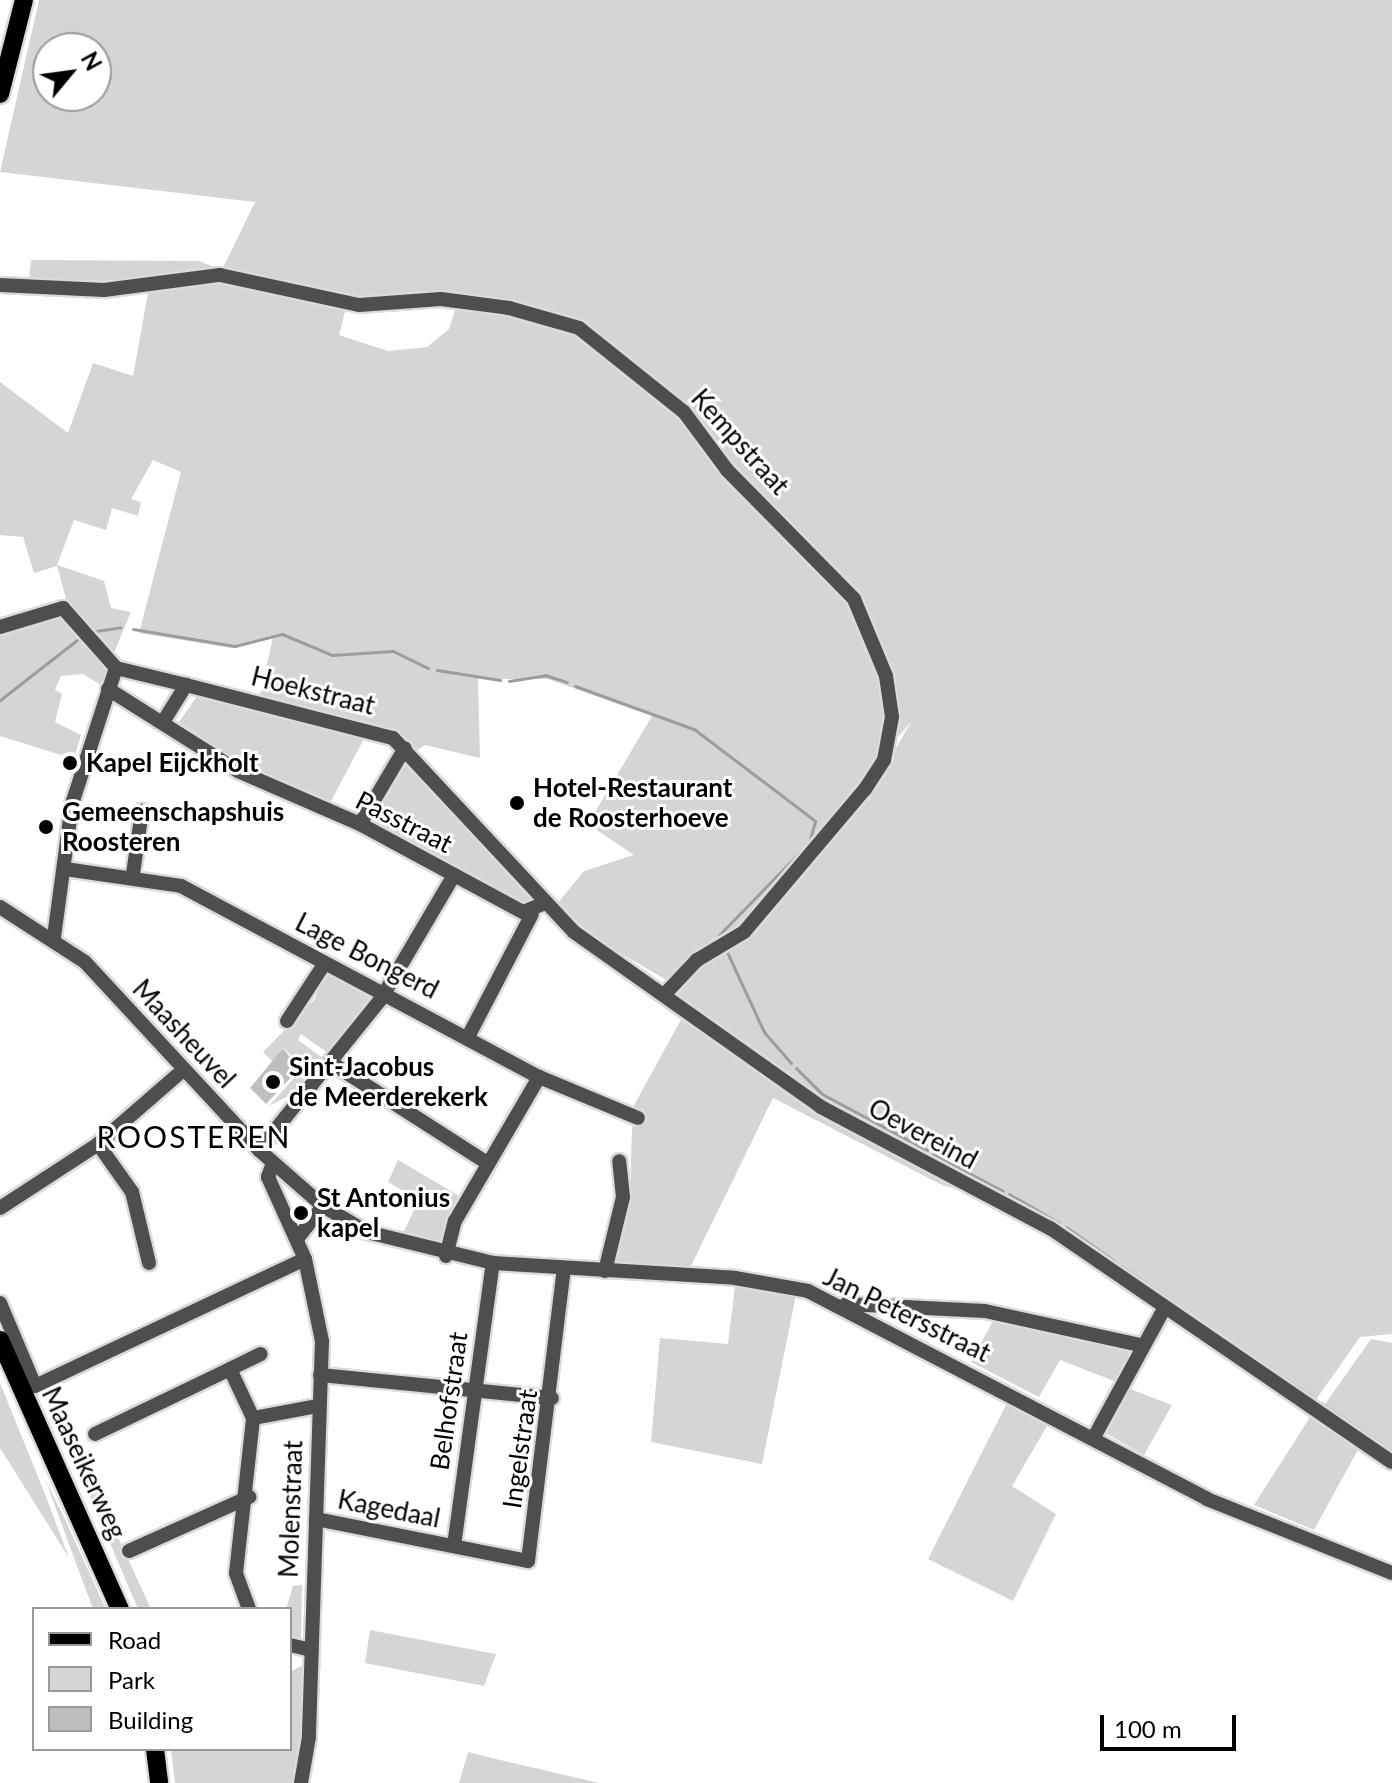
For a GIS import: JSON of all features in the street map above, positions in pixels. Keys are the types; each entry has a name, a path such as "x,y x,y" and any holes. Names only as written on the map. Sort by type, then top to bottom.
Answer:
{"main road":[{"path":"0,94 24,0"},
{"name":"Maaseikerweg","path":"0,1340 6,1371 119,1607"},
{"path":"155,1751 159,1783"}],"street":[{"name":"Kempstraat","path":"0,285 104,290 220,275 359,305 441,299 509,308 579,328 684,412 727,470 854,599 886,676 892,717 884,760 865,789 744,932 697,960 665,994"},
{"path":"0,627 63,608 116,668 76,789 54,937"},
{"name":"Hoekstraat","path":"116,668 368,727 405,748 545,903"},
{"path":"163,722 186,685"},
{"name":"Passtraat","path":"108,689 238,771 360,824 532,914"},
{"path":"360,824 405,748"},
{"path":"133,874 142,811"},
{"name":"Lage Bongerd","path":"65,869 133,874 181,886 469,1035 539,1077 638,1118"},
{"path":"259,1150 333,1064 385,993 454,875"},
{"path":"469,1035 532,914 545,903 665,994"},
{"name":"Maasheuvel","path":"0,907 54,937 259,1150 323,1206"},
{"path":"287,1021 325,963"},
{"name":"Oevereind","path":"665,994 821,1107 1050,1228 1392,1462"},
{"path":"333,1064 487,1163"},
{"path":"0,1208 98,1144 183,1070"},
{"path":"446,1256 455,1221 539,1077"},
{"path":"98,1144 132,1192 149,1263"},
{"path":"605,1271 623,1197 619,1161"},
{"name":"Molenstraat","path":"273,1163 268,1177 305,1259 318,1306 320,1375 316,1519 311,1650 301,1783"},
{"path":"297,1239 323,1206"},
{"name":"Jan Petersstraat","path":"323,1206 394,1244 446,1256 493,1263 764,1282 838,1303 1207,1499 1392,1573"},
{"path":"0,1303 35,1386 305,1259"},
{"name":"Belhofstraat","path":"454,1546 493,1263"},
{"name":"Ingelstraat","path":"454,1546 528,1561 552,1398 564,1268"},
{"path":"838,1303 999,1312 1139,1345"},
{"path":"1093,1439 1139,1345 1165,1307"},
{"path":"95,1434 261,1354"},
{"path":"230,1369 253,1418 249,1497 236,1573 248,1607"},
{"path":"320,1375 552,1398"},
{"path":"253,1418 318,1406"},
{"path":"129,1551 249,1497"},
{"name":"Kagedaal","path":"316,1519 454,1546"},
{"path":"292,1645 311,1650"}],"green space":[{"path":"39,0 1392,0 1392,1334 1360,1337 1315,1401 1059,1228 836,1106 678,997 674,990 695,967 744,940 873,788 911,722 893,742 886,663 843,577 740,477 685,407 581,326 525,306 429,294 346,308 339,335 388,351 427,347 449,329 456,307 540,320 575,335 686,418 737,485 842,587 888,693 883,753 859,789 737,930 670,982 601,942 557,904 584,871 634,855 588,824 652,716 548,679 478,679 480,758 425,745 416,751 382,726 260,695 273,637 232,648 139,633 181,472 153,460 131,499 141,502 138,516 112,508 106,530 74,520 57,565 104,581 111,608 131,612 111,660 68,606 57,566 34,573 23,537 0,535 0,382 68,433 93,363 133,376 148,293 209,281 222,271 79,285 29,280 31,260 199,261 222,270 255,202 0,172"},
{"path":"65,614 107,672 103,686 83,674 61,676 55,690 62,694 55,722 81,735 74,759 0,736 0,631"},
{"path":"198,695 367,733 329,805 243,765 179,722"},
{"path":"407,758 533,897 529,908 368,820"},
{"path":"326,968 374,992 371,1001 328,1053 301,1034 298,1040 327,1061 305,1087 269,1106 303,1068 283,1047 273,1062 263,1052 315,999"},
{"path":"683,1016 984,1197 942,1185 773,1098 689,1270 615,1264 630,1198 632,1128 644,1110 633,1107"},
{"path":"398,1160 461,1197 442,1246 401,1237 419,1200 388,1182"},
{"path":"735,1286 796,1295 762,1464 651,1442 660,1338 728,1344"},
{"path":"996,1315 1136,1348 1119,1383 1060,1360 1039,1397 971,1362"},
{"path":"1371,1339 1392,1343 1392,1454 1323,1407"},
{"path":"0,1383 45,1494 69,1558 0,1448"},
{"path":"1125,1387 1172,1405 1144,1455 1105,1433"},
{"path":"1010,1397 1051,1419 1012,1486 1056,1514 1013,1601 928,1559"},
{"path":"1312,1414 1360,1446 1314,1530 1254,1505"},
{"path":"65,1437 83,1461 150,1607 137,1607"},
{"path":"45,1479 105,1607 92,1607"},
{"path":"302,1585 301,1641 292,1640 292,1607 287,1607 293,1586"},
{"path":"370,1630 496,1654 484,1686 365,1663"},
{"path":"305,1664 297,1783 175,1783 171,1751 292,1751 292,1671"},
{"path":"468,1752 496,1759 599,1783 459,1783"}],"building":[{"name":"Sint-Jacobus de Meerderekerk","path":"283,1048 299,1069 266,1104 250,1088"}],"waterway":[{"path":"90,632 121,627"},
{"path":"133,629 235,646 282,634 332,655 393,651 428,668"},
{"path":"0,700 82,636"},
{"path":"437,670 500,680"},
{"path":"509,681 545,675 567,682"},
{"path":"575,686 694,729 815,821 810,840"},
{"path":"719,935 803,849"},
{"path":"727,952 764,1032 791,1063"},
{"path":"796,1068 822,1094 927,1150"},
{"path":"933,1154 1003,1191"},
{"path":"1009,1194 1059,1223"},
{"path":"1066,1227 1114,1261"},
{"path":"1121,1266 1229,1341"},
{"path":"1235,1345 1311,1396"},
{"path":"1321,1403 1392,1452"}],"place":[{"name":"Kapel Eijckholt","path":"70,763"},
{"name":"Hotel-Restaurant de Roosterhoeve","path":"517,803"},
{"name":"Gemeenschapshuis Roosteren","path":"46,827"},
{"name":"Sint-Jacobus de Meerderekerk","path":"273,1082"},
{"name":"St Antonius kapel","path":"301,1213"}],"district":[{"name":"ROOSTEREN","path":"194,1136"}]}
